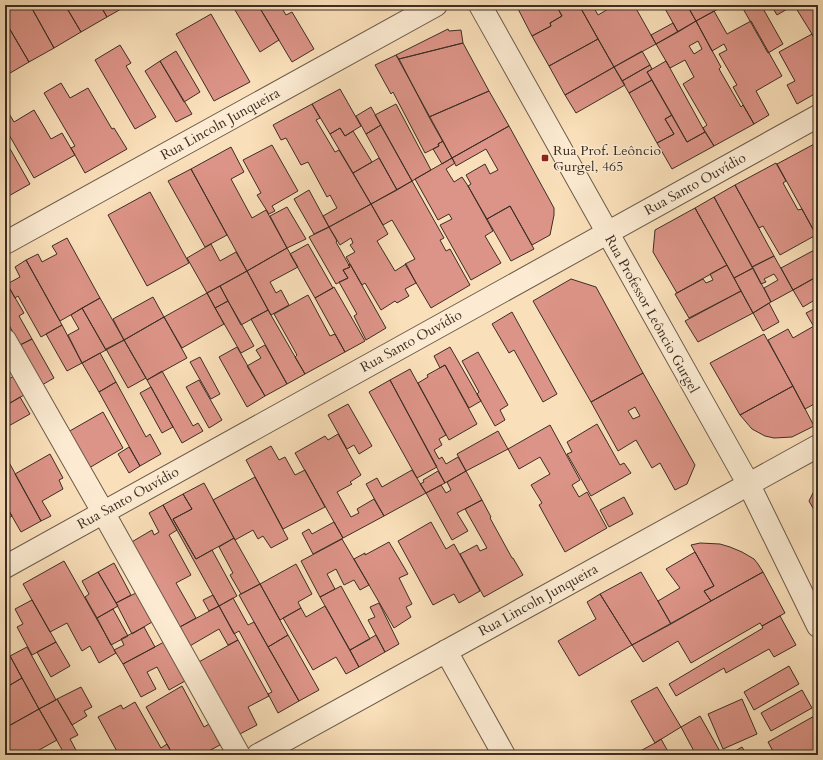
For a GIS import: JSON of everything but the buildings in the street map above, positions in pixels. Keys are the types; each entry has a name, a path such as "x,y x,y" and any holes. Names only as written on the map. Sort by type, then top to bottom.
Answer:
{"street":[{"name":"Rua Lincoln Junqueira","path":"5,243 436,5"},
{"name":"Rua Professor Leôncio Gurgel","path":"480,5 749,485 818,626"},
{"name":"Rua Santo Ouvídio","path":"5,567 818,116"},
{"path":"5,340 239,755"},
{"name":"Rua Lincoln Junqueira","path":"258,755 818,446"},
{"path":"446,651 504,755"}],"place":[{"name":"Rua Prof. Leôncio Gurgel, 465","path":"545,158"}]}
